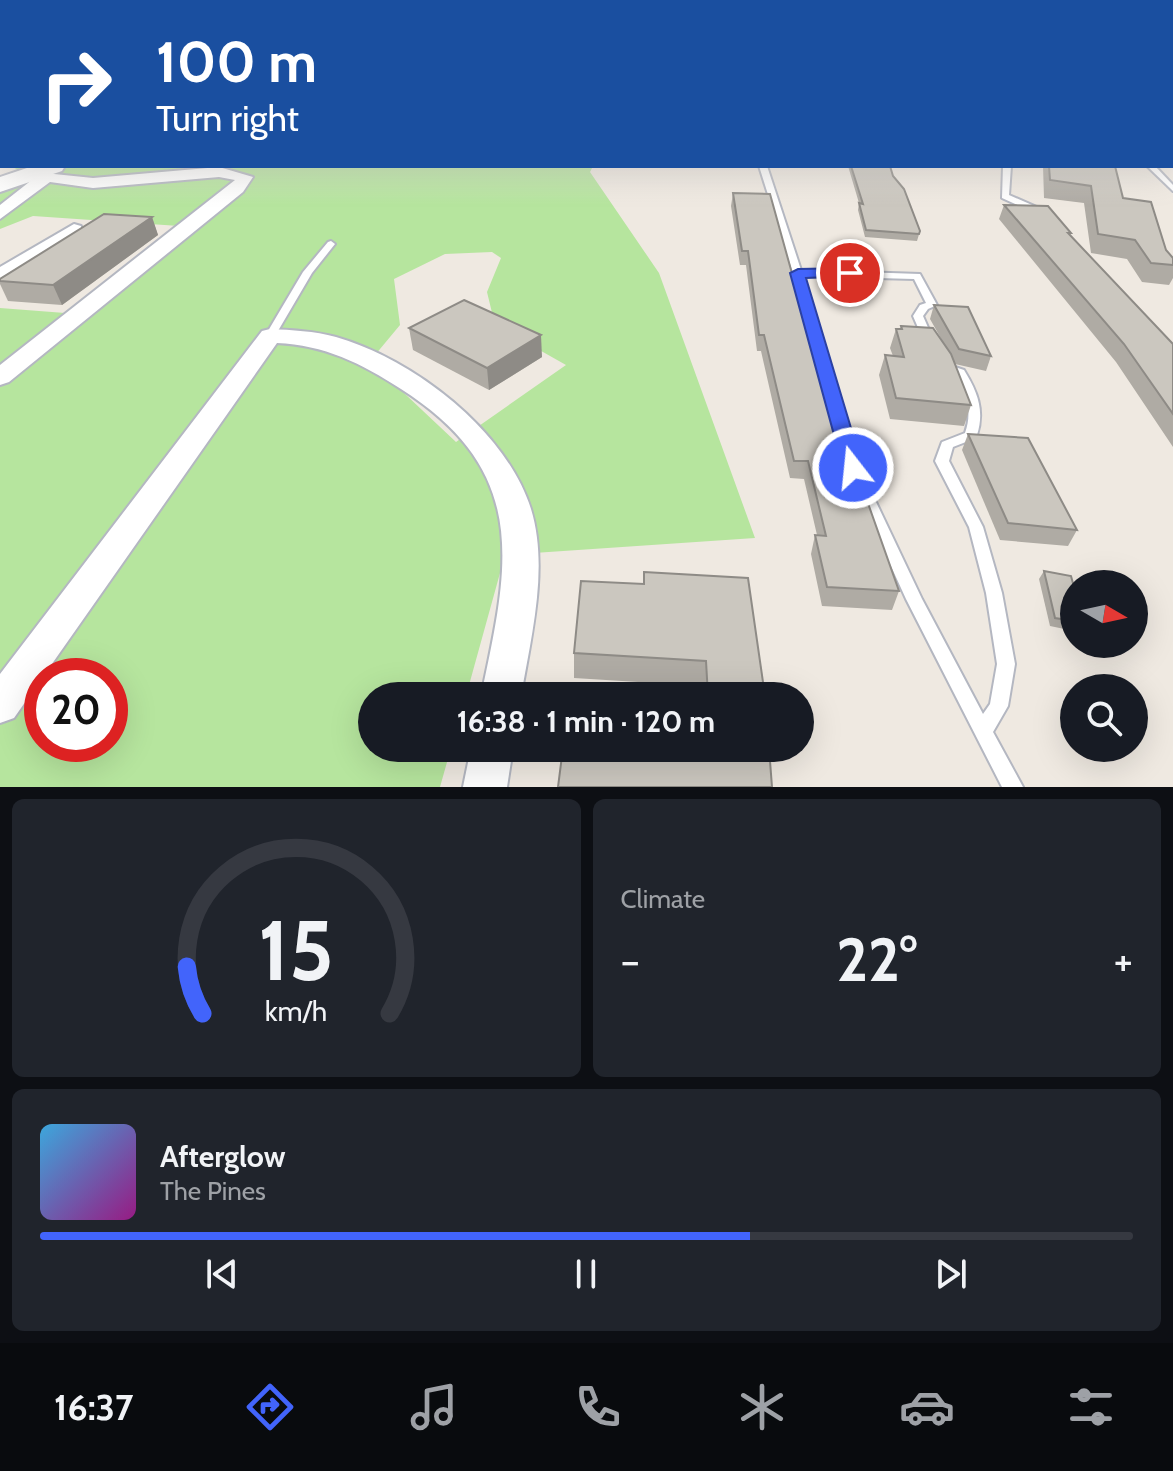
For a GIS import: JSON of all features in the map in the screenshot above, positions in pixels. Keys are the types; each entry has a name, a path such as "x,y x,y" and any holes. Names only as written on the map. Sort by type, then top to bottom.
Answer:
{"main road":[{"path":"0,185 44,173"}],"street":[{"path":"0,214 44,173 93,183 219,172 245,177 213,208 0,377"},
{"path":"0,276 74,230"},
{"path":"0,705 270,336 320,341 358,357 415,388 450,414 482,445 502,476 515,510 518,548 512,636 504,682"},
{"path":"485,787 489,762"}],"lane":[{"path":"764,168 798,273 853,468 891,557 1013,787"},
{"path":"1007,168 1005,196 1051,216"},
{"path":"1153,168 1173,189"},
{"path":"270,336 308,272 331,244"},
{"path":"798,273 917,276 932,305 924,307 918,316 925,337 936,346 947,368 960,372 974,398 978,418 971,435 947,445 942,461 976,527 994,593 1006,664 999,706 983,732"}],"green space":[{"path":"14,168 592,168 590,172 659,273 755,538 505,555 470,682 358,682 358,762 447,762 440,787 0,787 0,308 65,313 179,226 33,216 0,229 0,181 23,172","holes":["492,252 501,258 487,292 495,325 566,365 456,442 370,361 400,325 394,279 445,254"]}],"building":[{"path":"852,168 891,168 904,189 919,234 866,230 859,203 863,204"},
{"path":"1049,168 1116,168 1123,198 1151,202 1173,265 1151,263 1135,240 1098,234 1091,186 1050,180"},
{"path":"733,193 770,194 811,342 899,591 827,587 815,535 826,536 808,461 794,461 764,335 759,335 748,251 742,251"},
{"path":"1004,205 1048,206 1071,233 1068,233 1173,344 1173,414 1124,344"},
{"path":"104,214 152,217 53,285 0,281 0,279"},
{"path":"464,300 541,335 487,368 409,328"},
{"path":"934,305 968,307 991,356 959,349"},
{"path":"901,326 933,328 951,354 971,405 896,398 885,355 904,357 896,329 902,329"},
{"path":"968,434 1028,438 1077,530 1008,523"},
{"path":"1044,571 1060,574 1060,619 1055,618"},
{"path":"644,572 748,578 763,682 707,682 706,661 574,653 581,581 644,584"},
{"path":"561,762 770,762 772,787 558,787"}],"route":[{"path":"850,273 798,273 853,468"}]}
